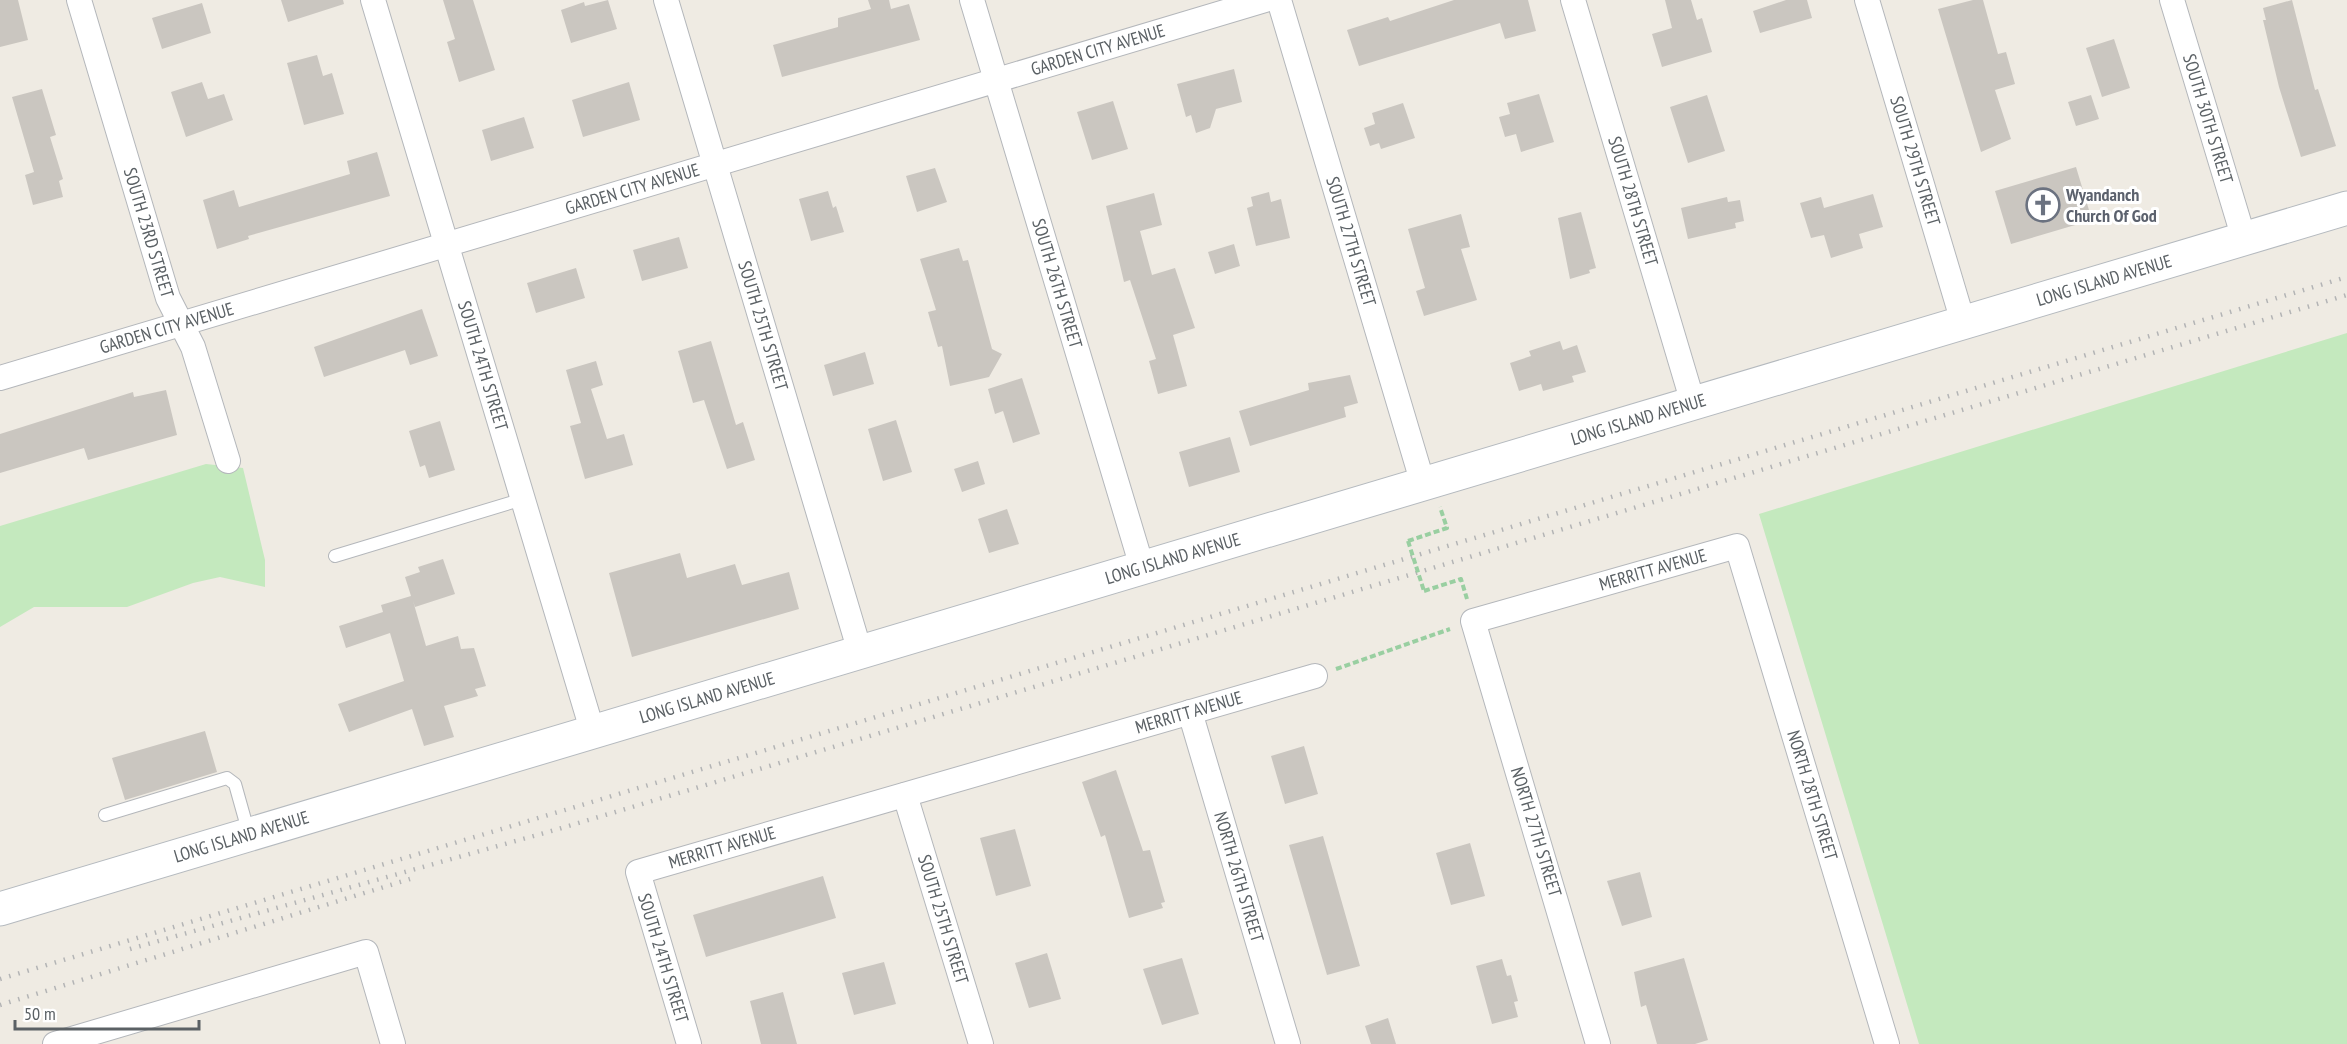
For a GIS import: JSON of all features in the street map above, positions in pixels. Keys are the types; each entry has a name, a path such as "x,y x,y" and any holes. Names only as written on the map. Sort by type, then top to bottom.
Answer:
{"street":[{"name":"SOUTH 23RD STREET","path":"79,0 168,298 193,347 228,461"},
{"name":"SOUTH 24TH STREET","path":"373,0 593,733"},
{"name":"SOUTH 25TH STREET","path":"666,0 860,652"},
{"name":"SOUTH 26TH STREET","path":"972,0 1142,567"},
{"name":"GARDEN CITY AVENUE","path":"0,378 1265,0"},
{"name":"SOUTH 27TH STREET","path":"1279,0 1431,495"},
{"name":"SOUTH 28TH STREET","path":"1574,0 1693,403"},
{"name":"SOUTH 29TH STREET","path":"1867,0 1963,322"},
{"name":"SOUTH 30TH STREET","path":"2172,0 2244,239"},
{"name":"LONG ISLAND AVENUE","path":"0,909 1142,567 1431,495 1693,403 2347,208"},
{"name":"MERRITT AVENUE","path":"1473,621 1737,546"},
{"name":"NORTH 28TH STREET","path":"1737,546 1887,1044"},
{"name":"NORTH 27TH STREET","path":"1473,621 1598,1044"},
{"name":"MERRITT AVENUE","path":"638,872 1315,676"},
{"name":"NORTH 26TH STREET","path":"1191,712 1288,1044"},
{"name":"SOUTH 25TH STREET","path":"905,795 981,1044"},
{"name":"SOUTH 24TH STREET","path":"638,872 689,1044"},
{"path":"55,1044 96,1038 366,952 393,1044"}],"lane":[{"path":"334,556 522,499"},
{"path":"105,815 227,778 235,784 250,835"}],"path":[{"path":"1431,495 1447,528 1408,541 1424,591 1459,580"},
{"path":"1315,676 1473,621"}],"green space":[{"path":"2347,333 2347,1044 1919,1044 1759,514"},
{"path":"206,464 243,468 265,560 265,587 220,577 193,583 127,607 34,607 0,627 0,526"}],"building":[{"path":"0,0 18,0 28,40 0,47"},
{"path":"281,0 343,0 344,4 288,22"},
{"path":"443,0 473,0 495,70 459,82 447,42 455,39"},
{"path":"608,0 617,29 571,43 561,10 584,2 585,6"},
{"path":"868,0 889,0 891,9 909,4 920,40 782,77 773,45 838,27 838,18 871,9"},
{"path":"1454,0 1528,0 1536,31 1505,39 1500,23 1359,66 1347,30 1388,17 1390,21"},
{"path":"1665,0 1691,0 1697,20 1702,18 1712,52 1662,67 1652,34 1672,28"},
{"path":"1786,0 1807,0 1812,18 1760,33 1753,11"},
{"path":"1973,0 1983,0 1998,54 2006,52 2015,84 1995,90 2011,139 1981,152 1938,9"},
{"path":"2292,0 2315,90 2318,89 2336,146 2301,157 2279,87 2263,20 2266,20 2263,8"},
{"path":"202,3 211,33 162,49 152,18"},
{"path":"2114,39 2130,88 2102,97 2086,48"},
{"path":"317,55 323,76 332,73 344,114 304,125 287,63"},
{"path":"1234,69 1242,102 1216,109 1210,128 1196,133 1191,115 1186,117 1177,84"},
{"path":"202,82 208,99 224,94 233,120 186,137 171,92"},
{"path":"629,82 640,120 583,137 572,100"},
{"path":"42,89 56,135 50,137 63,179 59,181 63,197 33,205 25,175 34,172 12,97"},
{"path":"1539,94 1554,142 1521,152 1516,134 1505,137 1499,117 1510,114 1507,103"},
{"path":"1707,95 1725,151 1688,163 1670,107"},
{"path":"2091,95 2099,119 2076,126 2068,102"},
{"path":"1113,101 1128,149 1092,160 1077,112"},
{"path":"1403,103 1415,138 1381,149 1379,143 1370,146 1364,128 1375,124 1372,113"},
{"path":"524,117 534,148 491,161 482,130"},
{"path":"377,152 390,196 248,236 249,239 217,249 203,200 234,190 239,207 350,174 347,161"},
{"name":"Wyandanch Church Of God","path":"2076,167 2092,220 2011,244 1995,191"},
{"path":"935,168 947,202 917,212 906,176"},
{"path":"828,191 833,208 836,206 844,232 811,241 799,199"},
{"path":"1269,192 1271,202 1281,199 1290,238 1256,246 1247,208 1253,206 1251,197"},
{"path":"1154,193 1162,225 1140,231 1152,275 1175,268 1195,328 1173,335 1187,386 1158,394 1149,361 1156,359 1130,280 1124,282 1106,206"},
{"path":"1873,194 1883,227 1859,234 1863,248 1831,258 1824,235 1811,238 1800,203 1821,197 1824,208"},
{"path":"1727,197 1728,202 1740,200 1744,221 1735,223 1736,228 1688,239 1681,208"},
{"path":"1581,212 1596,268 1589,270 1590,273 1570,279 1558,218"},
{"path":"1461,214 1470,247 1461,249 1477,300 1424,316 1416,291 1425,288 1408,229"},
{"path":"679,237 688,268 642,281 633,250"},
{"path":"1234,244 1240,266 1215,274 1208,252"},
{"path":"959,248 963,261 968,260 992,349 1002,354 989,377 950,386 942,346 938,347 928,312 936,310 920,259"},
{"path":"576,268 585,298 536,313 527,283"},
{"path":"422,309 438,356 410,365 405,350 324,377 314,347"},
{"path":"711,341 736,425 743,422 755,460 727,469 704,400 693,403 678,351"},
{"path":"1560,341 1563,350 1577,345 1586,372 1572,376 1574,382 1543,391 1541,384 1519,391 1510,363 1531,356 1529,351"},
{"path":"865,352 874,384 833,396 824,365"},
{"path":"596,361 603,385 591,389 607,439 624,434 633,465 585,479 570,426 581,423 566,370"},
{"path":"1350,375 1358,403 1344,407 1346,417 1250,446 1239,411 1309,390 1308,383"},
{"path":"1022,378 1040,434 1013,443 1003,411 995,414 988,389"},
{"path":"166,390 177,435 88,460 84,448 0,473 0,434 133,392 134,397"},
{"path":"896,420 912,472 883,481 868,429"},
{"path":"440,421 455,470 429,478 425,465 420,467 409,431"},
{"path":"1230,437 1240,472 1189,487 1179,452"},
{"path":"978,461 985,484 962,492 954,469"},
{"path":"1007,509 1019,544 989,553 978,519"},
{"path":"680,553 687,578 735,564 742,585 789,572 799,609 632,657 609,573"},
{"path":"443,559 455,594 415,607 413,601 426,646 458,636 461,649 474,648 486,686 475,689 478,696 444,706 454,737 424,746 412,709 349,732 338,704 404,681 390,633 346,648 339,626 383,612 381,605 411,596 405,577 420,572 418,567"},
{"path":"205,731 217,772 125,800 112,758"},
{"path":"1304,746 1318,794 1285,804 1271,756"},
{"path":"1116,770 1143,851 1150,850 1165,902 1161,903 1163,908 1129,918 1105,835 1101,837 1082,782"},
{"path":"1015,829 1031,886 996,896 980,838"},
{"path":"1323,836 1360,966 1327,975 1289,845"},
{"path":"1470,843 1485,896 1451,905 1436,853"},
{"path":"1640,872 1652,917 1622,926 1607,881"},
{"path":"823,876 836,918 706,957 693,915"},
{"path":"1047,953 1061,999 1029,1008 1015,963"},
{"path":"1182,958 1199,1014 1162,1025 1143,969"},
{"path":"1684,958 1708,1040 1695,1044 1657,1044 1646,1005 1641,1007 1634,972"},
{"path":"1502,959 1507,976 1511,975 1518,1001 1514,1002 1518,1017 1492,1024 1476,966"},
{"path":"884,962 896,1004 854,1015 842,973"},
{"path":"783,992 797,1044 761,1044 750,1001"},
{"path":"1388,1018 1396,1044 1371,1044 1365,1026"}],"railway":[{"path":"0,979 2347,277"},
{"path":"130,949 555,830 2347,295"},
{"path":"0,1005 410,879"}],"place":[{"name":"Wyandanch Church Of God","path":"2043,205"}]}
